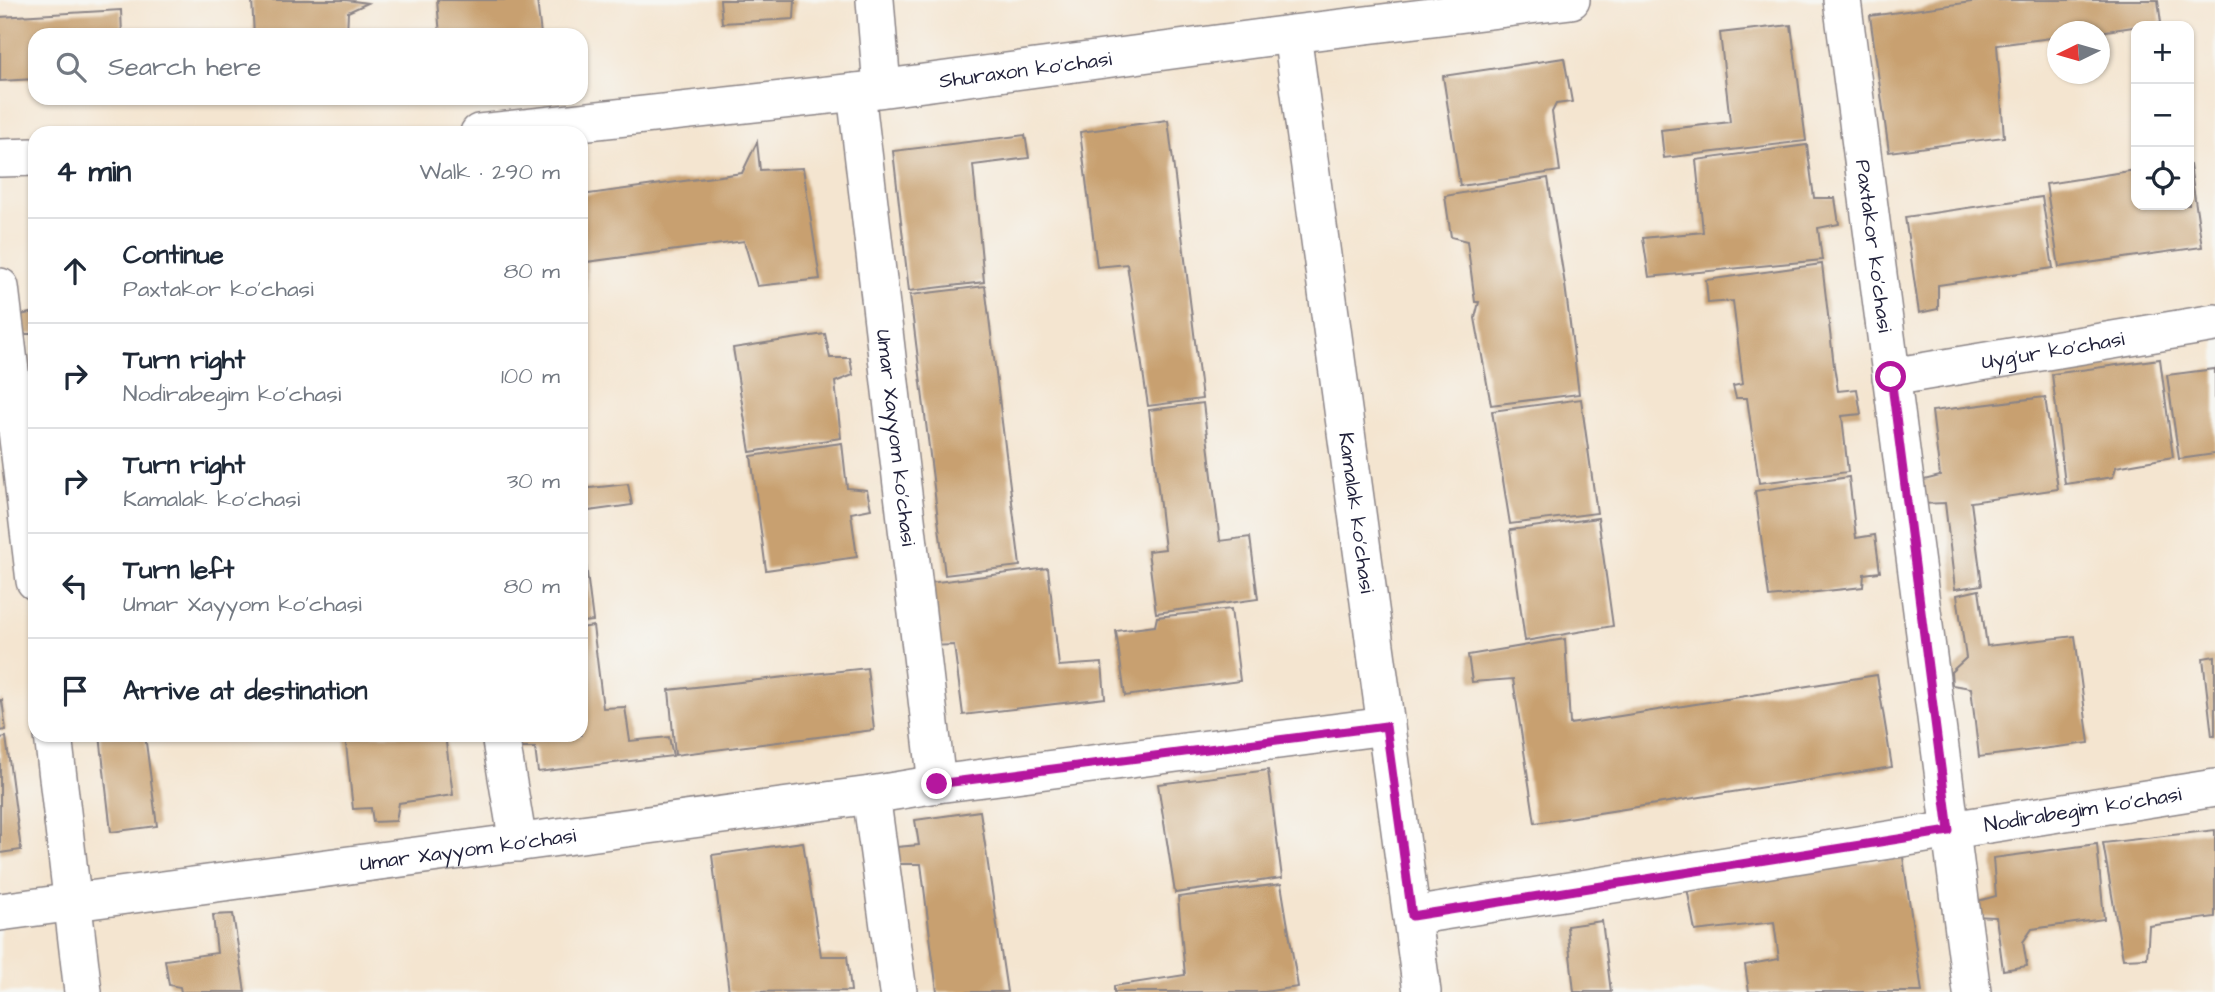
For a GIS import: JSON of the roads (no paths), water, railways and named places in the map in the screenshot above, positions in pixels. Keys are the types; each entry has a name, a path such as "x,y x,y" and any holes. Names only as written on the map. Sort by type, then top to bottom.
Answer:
{"street":[{"name":"Umar Xayyom ko'chasi","path":"874,0 869,90 937,784"},
{"name":"Shuraxon ko'chasi","path":"542,126 869,90 1571,0"},
{"name":"Paxtakor ko'chasi","path":"1842,0 1972,992"},
{"name":"Kamalak ko'chasi","path":"1292,34 1422,992"},
{"path":"0,158 28,157"},
{"path":"0,287 28,522"},
{"name":"Uyg'ur ko'chasi","path":"1891,377 2215,323"},
{"name":"Umar Xayyom ko'chasi","path":"0,912 937,784 1386,726"},
{"path":"54,742 83,992"},
{"path":"501,742 518,843"},
{"name":"Nodirabegim ko'chasi","path":"1412,916 2215,788"},
{"path":"871,795 898,992"}]}
